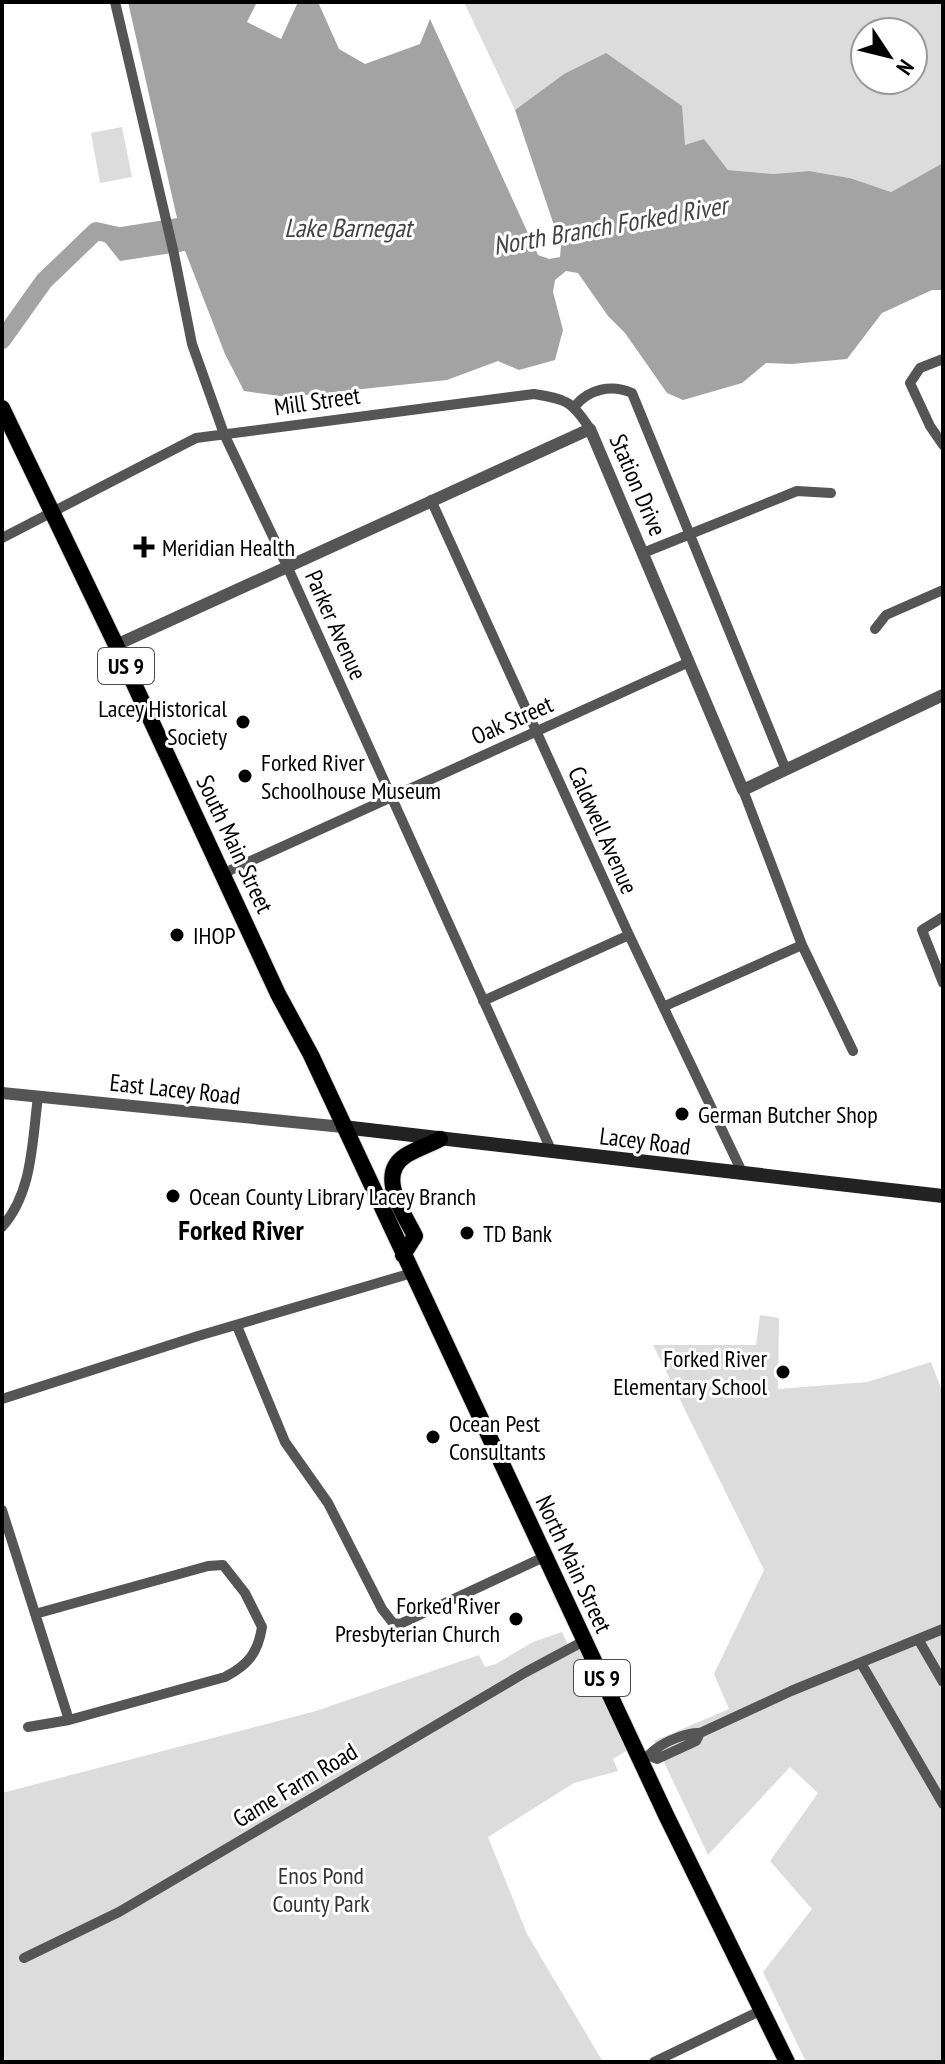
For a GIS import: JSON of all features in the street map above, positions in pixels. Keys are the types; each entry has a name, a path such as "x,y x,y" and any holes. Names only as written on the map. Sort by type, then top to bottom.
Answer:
{"highway":[{"name":"South Main Street","path":"2,408 343,1127"},
{"name":"North Main Street","path":"343,1127 544,1557 646,1759 787,2062"},
{"path":"403,1255 415,1236 396,1197 392,1183 394,1167 403,1157 440,1139"}],"main road":[{"name":"Lacey Road","path":"343,1127 943,1196"}],"street":[{"name":"Parker Avenue","path":"115,2 192,344 224,434 287,566 552,1152"},
{"path":"943,359 920,368 910,383 930,426 943,445"},
{"path":"590,429 575,406 583,396 605,389 622,389 632,393 786,770"},
{"name":"Mill Street","path":"2,538 196,438 534,394 563,399 575,406"},
{"name":"Station Drive","path":"116,645 590,429 743,790"},
{"path":"643,553 797,491 831,493"},
{"name":"Caldwell Avenue","path":"431,500 629,935 743,1174"},
{"path":"875,629 886,615 943,590"},
{"name":"Oak Street","path":"222,874 687,663"},
{"path":"853,1051 802,945 743,790 943,695"},
{"path":"943,917 922,930 943,983"},
{"path":"483,1001 629,935"},
{"path":"665,1006 802,945"},
{"name":"East Lacey Road","path":"2,1093 343,1127"},
{"path":"2,1227 15,1210 24,1188 38,1097"},
{"path":"2,1399 412,1273"},
{"path":"237,1326 285,1442 328,1503 382,1609 393,1623 400,1624 544,1557"},
{"path":"2,1510 69,1720"},
{"path":"28,1727 69,1720 225,1677 242,1668 254,1656 262,1627 245,1593 223,1565 208,1566 35,1614"},
{"path":"646,1759 657,1759 696,1741 700,1733 791,1691 943,1629"},
{"path":"918,1639 943,1682"},
{"name":"Game Farm Road","path":"24,1958 119,1912 526,1672 584,1641"},
{"path":"861,1663 943,1804"},
{"path":"654,2062 762,2010"}],"green space":[{"path":"464,2 943,2 943,163 891,192 850,178 809,171 773,174 728,170 704,139 685,146 564,74 515,110"},
{"path":"122,127 132,177 100,183 91,133"},
{"path":"760,1315 779,1318 778,1389 867,1382 931,1362 943,1394 943,2062 806,2062 763,1972 812,1909 770,1861 818,1793 790,1767 708,1855 654,1741 729,1709 714,1674 764,1570 653,1345 756,1345"},
{"name":"Enos Pond County Park","path":"562,1632 568,1645 584,1641 634,1746 613,1759 618,1771 574,1783 488,1837 527,1934 603,2062 2,2062 2,1793 316,1711 479,1655 485,1667 496,1664 533,1642"}],"water":[{"name":"Lake Barnegat","path":"128,2 257,2 247,22 281,39 298,2 318,2 339,49 365,64 420,44 430,19 538,255 549,259 560,257 561,246 515,110 564,74 606,53 682,106 685,145 704,139 728,170 773,174 809,171 850,178 891,192 943,163 943,290 932,290 882,313 847,359 766,363 742,383 683,400 667,393 578,273 566,271 555,280 553,292 563,330 555,360 519,370 498,361 447,380 287,397 244,391 225,354 185,251 120,261 96,231 177,218"}],"waterway":[{"name":"North Branch Forked River","path":"2,340 44,281 96,231 118,236"}],"place":[{"name":"Meridian Health","path":"144,547"},
{"name":"Lacey Historical Society","path":"243,722"},
{"name":"Forked River Schoolhouse Museum","path":"245,776"},
{"name":"IHOP","path":"177,935"},
{"name":"German Butcher Shop","path":"682,1114"},
{"name":"Ocean County Library Lacey Branch","path":"173,1196"},
{"name":"TD Bank","path":"467,1233"},
{"name":"Forked River Elementary School","path":"783,1372"},
{"name":"Ocean Pest Consultants","path":"433,1437"},
{"name":"Forked River Presbyterian Church","path":"516,1619"}],"district":[{"name":"Forked River","path":"241,1229"}]}
